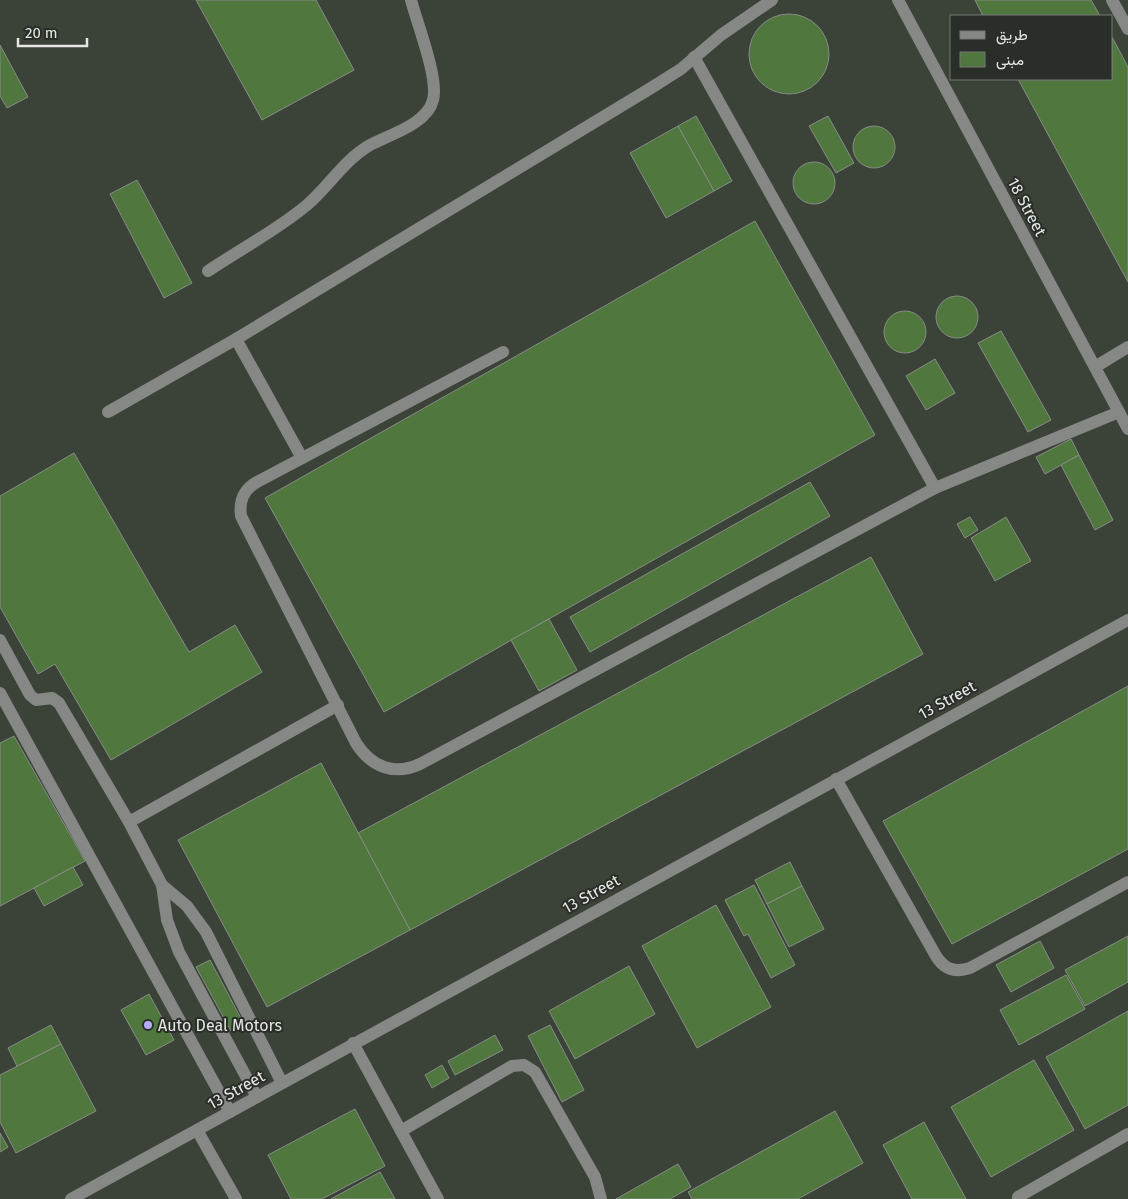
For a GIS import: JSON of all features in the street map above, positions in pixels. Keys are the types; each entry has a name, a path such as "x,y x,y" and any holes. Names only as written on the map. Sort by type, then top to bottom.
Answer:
{"street":[{"path":"208,270 307,204 350,159 413,123 428,110 433,101 434,81 411,0"},
{"path":"108,412 236,339 651,88 681,69 694,57 772,0"},
{"name":"18 Street","path":"898,0 1128,429"},
{"path":"1112,0 1128,28"},
{"path":"694,57 935,488"},
{"path":"236,339 302,458"},
{"path":"1095,367 1128,347"},
{"path":"503,352 250,486 241,500 241,516 356,743 371,761 391,770 411,768 935,488 1119,412"},
{"name":"13 Street","path":"71,1199 1128,620"},
{"path":"0,640 30,695 36,700 52,698 59,703 129,822 162,885 167,920 179,952 258,1096"},
{"path":"0,693 4,710 230,1112"},
{"path":"129,822 338,705"},
{"path":"836,779 936,956 945,966 951,969 970,968 1128,882"},
{"path":"162,885 186,906 206,932 282,1083"},
{"path":"353,1043 438,1199"},
{"path":"401,1131 512,1066 524,1065 535,1072 595,1177 600,1199"},
{"path":"197,1130 236,1199"},
{"path":"1018,1197 1128,1134"}],"shaded area":[{"path":"0,0 1128,0 1128,1199 0,1199"}],"building":[{"path":"196,0 316,0 354,70 262,120"},
{"path":"975,0 1091,0 1099,15 982,15"},
{"path":"789,14 804,17 817,26 826,39 829,54 826,69 817,82 804,91 789,94 774,91 761,82 752,69 749,54 752,39 761,26 774,17"},
{"path":"1113,39 1128,67 1128,282 1019,80 1113,80"},
{"path":"0,45 28,97 7,108 0,96"},
{"path":"696,116 732,181 714,191 678,126"},
{"path":"828,116 854,163 836,173 809,126"},
{"path":"678,126 714,191 666,218 630,153"},
{"path":"878,126 886,129 892,135 895,147 892,159 886,165 870,168 862,165 856,159 853,143 856,135 862,129"},
{"path":"818,162 826,165 832,171 835,183 832,195 826,201 810,204 802,201 796,195 793,179 796,171 802,165"},
{"path":"137,180 192,283 164,298 110,194"},
{"path":"755,221 875,435 384,712 265,498"},
{"path":"961,296 969,299 975,305 978,317 975,329 969,335 953,338 945,335 939,329 936,313 939,305 945,299"},
{"path":"909,311 917,314 923,320 926,332 923,344 917,350 901,353 893,350 887,344 884,328 887,320 893,314"},
{"path":"1001,331 1051,420 1028,432 978,343"},
{"path":"935,359 955,393 926,410 906,376"},
{"path":"1071,439 1079,455 1045,474 1036,457"},
{"path":"74,453 189,652 235,625 262,672 111,760 55,664 38,674 0,607 0,496"},
{"path":"1079,455 1113,520 1095,530 1061,465"},
{"path":"810,482 830,516 590,652 570,617"},
{"path":"970,517 978,530 965,538 957,524"},
{"path":"1006,517 1031,561 995,581 971,538"},
{"path":"871,557 923,654 410,930 358,833"},
{"path":"549,619 577,670 539,691 511,640"},
{"path":"1128,686 1128,849 952,944 883,821"},
{"path":"14,736 85,861 0,906 0,743"},
{"path":"321,763 410,930 267,1007 178,840"},
{"path":"790,862 802,886 767,904 755,880"},
{"path":"73,867 83,885 44,906 34,888"},
{"path":"754,885 795,965 771,978 748,934 744,936 725,900"},
{"path":"802,886 824,929 789,947 767,904"},
{"path":"716,905 771,1007 697,1048 642,946"},
{"path":"1128,936 1128,982 1085,1006 1065,970"},
{"path":"1040,941 1054,968 1011,992 996,965"},
{"path":"210,960 244,1024 231,1031 196,967"},
{"path":"629,966 655,1014 575,1059 549,1011"},
{"path":"1066,975 1085,1009 1019,1045 1000,1010"},
{"name":"Auto Deal Motors","path":"149,994 174,1040 146,1055 121,1010"},
{"path":"1128,1011 1128,1105 1085,1129 1046,1057"},
{"path":"51,1025 61,1044 17,1066 8,1048"},
{"path":"550,1025 584,1090 562,1102 528,1036"},
{"path":"495,1035 503,1050 455,1075 448,1061"},
{"path":"61,1044 96,1111 16,1153 0,1122 0,1075"},
{"path":"1034,1060 1074,1130 991,1177 951,1107"},
{"path":"442,1065 449,1078 432,1088 425,1075"},
{"path":"355,1109 385,1166 322,1199 291,1199 268,1155"},
{"path":"835,1111 863,1163 798,1199 692,1199 688,1192"},
{"path":"924,1122 966,1199 912,1199 883,1145"},
{"path":"0,1133 8,1147 0,1152"},
{"path":"678,1164 691,1187 670,1199 616,1199"},
{"path":"380,1172 395,1199 331,1199"}],"place":[{"name":"Auto Deal Motors","path":"148,1025"}]}
